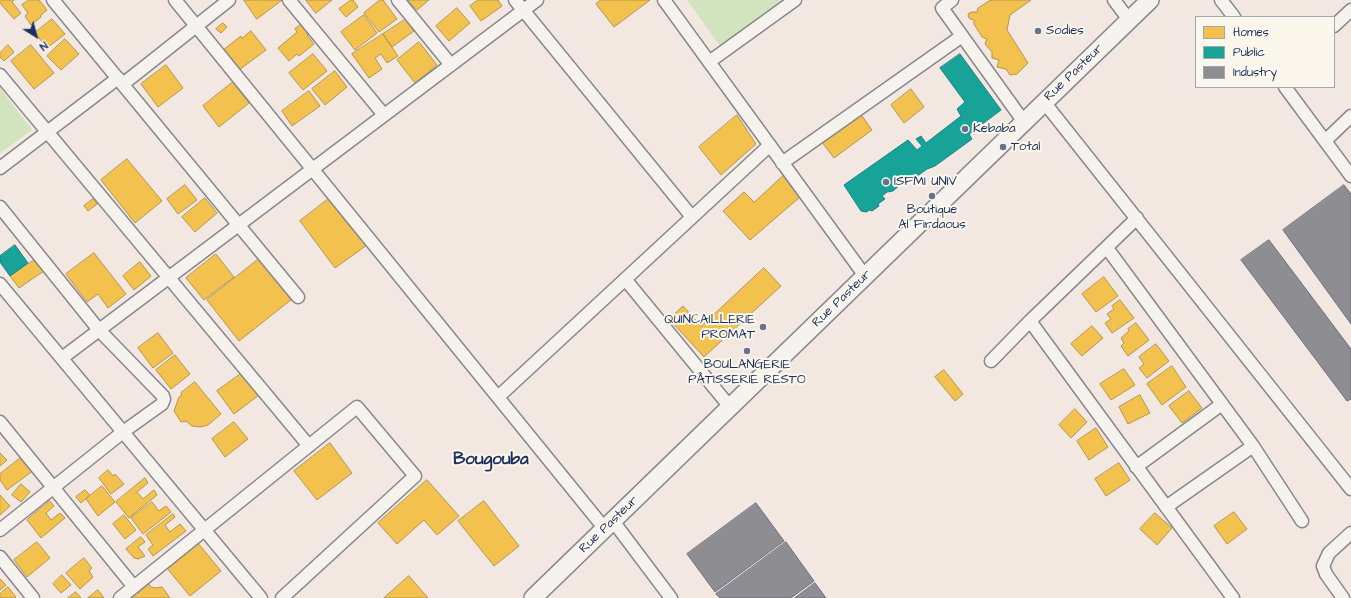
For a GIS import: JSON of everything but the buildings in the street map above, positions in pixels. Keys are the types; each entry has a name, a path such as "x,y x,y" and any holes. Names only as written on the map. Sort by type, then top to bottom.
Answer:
{"main road":[{"name":"Rue Pasteur","path":"533,598 1150,0"}],"street":[{"path":"53,0 298,297"},
{"path":"174,0 498,397 671,598"},
{"path":"0,168 47,132 196,26 229,0"},
{"path":"289,0 384,116"},
{"path":"398,0 451,65"},
{"path":"515,0 692,217"},
{"path":"62,358 537,0"},
{"path":"664,0 865,276"},
{"path":"709,62 795,0"},
{"path":"952,0 942,8 1024,122"},
{"path":"1114,0 1129,20"},
{"path":"1221,0 1233,16"},
{"path":"1335,25 1351,10"},
{"path":"782,163 962,36"},
{"path":"0,75 309,446"},
{"path":"1286,88 1351,176"},
{"path":"1044,102 1351,489"},
{"path":"1325,141 1351,116"},
{"path":"498,397 770,145"},
{"path":"0,207 99,330 163,396 164,399 162,404 123,432 0,530"},
{"path":"991,361 1137,218"},
{"path":"1107,248 1253,446 1302,520"},
{"path":"625,279 730,407"},
{"path":"0,284 261,598"},
{"path":"1030,322 1233,598"},
{"path":"1136,467 1222,404"},
{"path":"120,598 357,407 415,476 282,598"},
{"path":"2,427 54,488 134,587"},
{"path":"1166,507 1253,446"},
{"path":"1343,598 1326,574 1323,566 1329,554 1351,533"},
{"path":"0,557 33,598"}],"green space":[{"path":"687,0 783,0 720,46"},
{"path":"0,88 32,130 0,153"}],"place":[{"name":"Sodies","path":"1038,31"},
{"name":"Kebaba","path":"965,129"},
{"name":"Total","path":"1003,147"},
{"name":"ISFMI UNIV","path":"886,182"},
{"name":"Boutique Al Firdaous","path":"932,196"},
{"name":"QUINCAILLERIE PROMAT","path":"763,327"},
{"name":"BOULANGERIE PÂTISSERIE RESTO","path":"747,351"}],"district":[{"name":"Bougouba","path":"491,460"}]}
